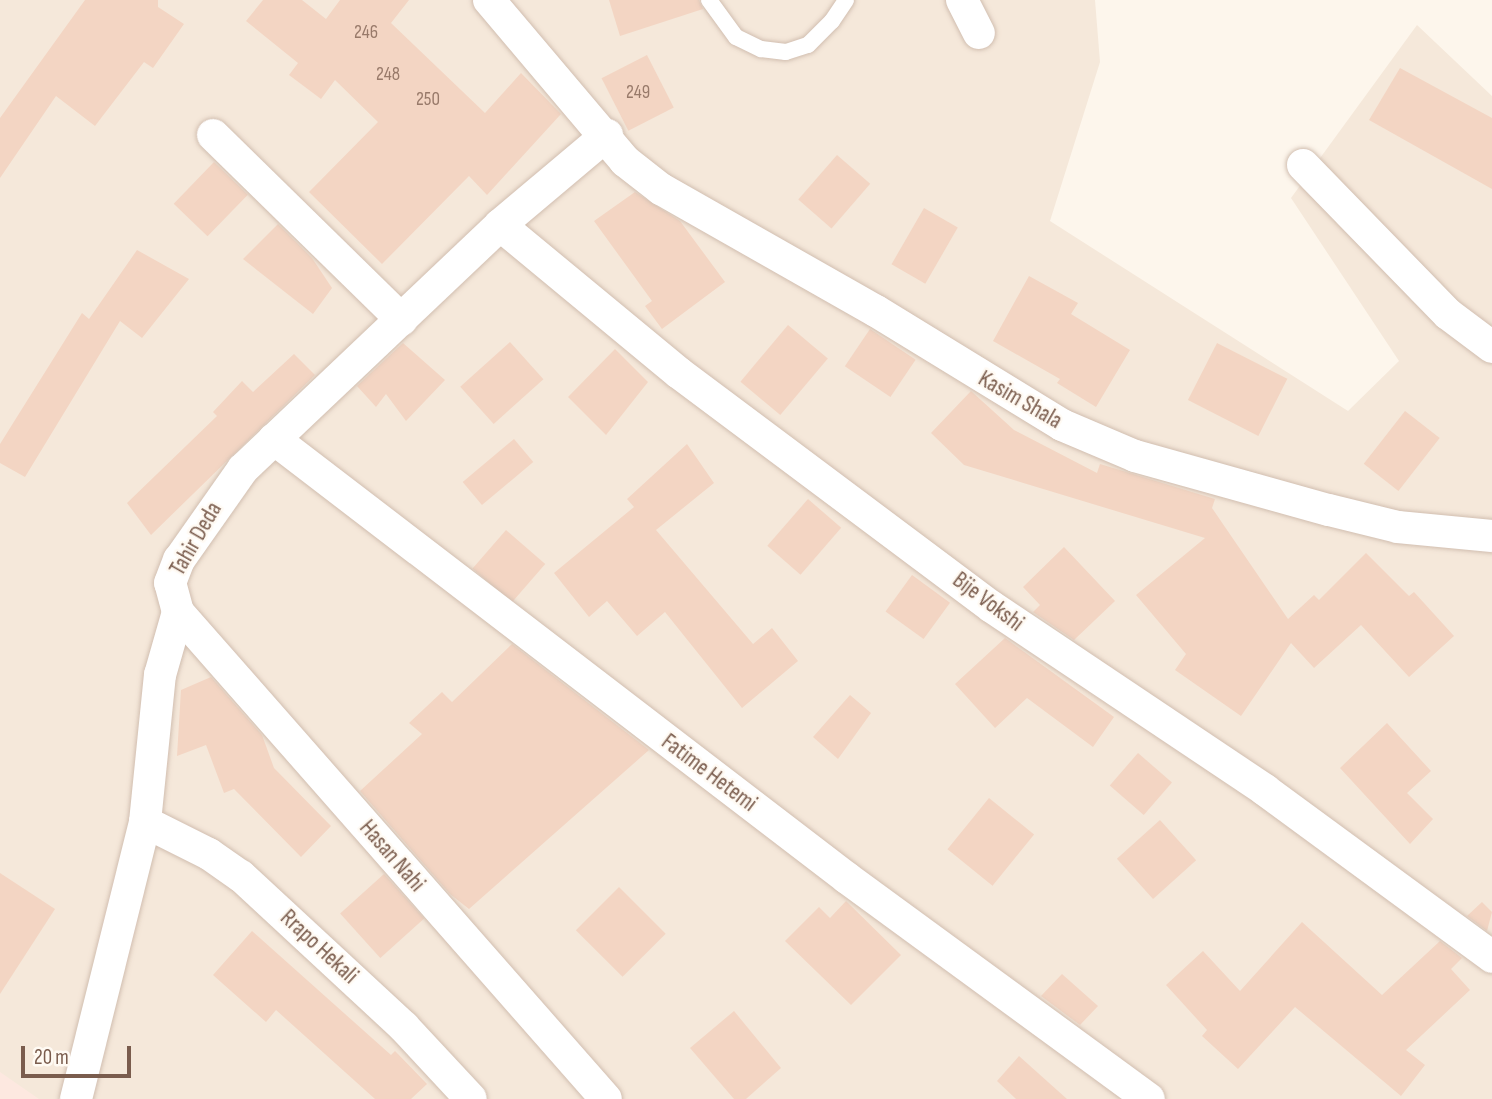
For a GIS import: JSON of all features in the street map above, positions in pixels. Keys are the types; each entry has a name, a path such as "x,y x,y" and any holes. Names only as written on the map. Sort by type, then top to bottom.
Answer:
{"street":[{"name":"Kasim Shala","path":"489,0 607,135 625,161 662,189 876,311 1028,407 1096,441 1398,527 1492,536"},
{"path":"962,0 979,33"},
{"path":"213,135 402,320"},
{"name":"Tahir Deda","path":"76,1099 145,822 160,675 178,612 170,583 179,559 243,469 500,225 607,135"},
{"path":"1303,165 1448,314 1492,347"},
{"name":"Bije Vokshi","path":"500,225 680,373 992,607 1265,790 1492,957"},
{"name":"Fatime Hetemi","path":"274,439 847,878 1149,1099"},
{"name":"Hasan Nahi","path":"178,612 606,1099"},
{"name":"Rrapo Hekali","path":"145,822 209,854 241,876 386,1009 471,1099"}],"lane":[{"path":"709,0 736,37 761,49 786,52 808,45 832,21 846,0"}],"shaded area":[{"path":"0,0 1095,0 1100,62 1050,221 1348,411 1399,361 1291,198 1417,25 1492,96 1492,1099 0,1099"},
{"path":"0,1072 39,1099 0,1099"}],"building":[{"path":"85,0 158,0 158,7 184,24 153,68 144,62 95,126 56,96 0,178 0,118"},
{"path":"263,0 302,0 326,19 340,0 409,0 391,23 485,113 521,73 561,114 487,195 469,176 382,264 309,192 378,122 335,80 321,99 289,75 298,63 246,21"},
{"path":"609,0 699,0 703,9 620,36"},
{"path":"647,55 674,108 628,131 602,78"},
{"path":"1400,68 1492,118 1492,189 1369,120"},
{"path":"837,155 870,184 831,228 798,200"},
{"path":"214,162 248,195 208,236 174,204"},
{"path":"635,192 680,221 725,282 662,329 645,306 652,301 594,221"},
{"path":"924,208 958,228 925,284 892,264"},
{"path":"278,224 312,258 332,288 313,314 243,259"},
{"path":"137,250 189,279 142,338 120,321 25,477 0,463 0,444 82,313 89,319"},
{"path":"1029,276 1078,303 1071,314 1130,350 1096,407 1057,383 1060,379 993,341"},
{"path":"788,325 828,358 780,415 740,382"},
{"path":"870,329 916,360 890,397 845,366"},
{"path":"510,342 543,379 494,424 460,387"},
{"path":"403,343 445,380 406,421 386,394 376,407 357,386"},
{"path":"1217,343 1287,379 1258,436 1188,400"},
{"path":"615,349 648,382 606,435 568,397"},
{"path":"294,354 315,375 151,535 127,503 217,416 213,412 242,381 253,392"},
{"path":"971,391 1014,430 1097,473 1100,464 1215,499 1212,508 1288,619 1314,595 1319,600 1366,553 1409,596 1414,592 1454,636 1409,677 1361,625 1314,668 1291,643 1241,716 1175,670 1186,654 1136,595 1205,538 964,465 931,433"},
{"path":"1405,411 1440,438 1398,491 1364,464"},
{"path":"514,439 533,462 482,505 463,482"},
{"path":"687,444 714,483 656,530 753,644 772,628 798,661 742,708 665,612 637,636 607,601 589,617 554,573 634,507 627,499"},
{"path":"808,499 841,528 801,575 767,546"},
{"path":"506,530 545,564 512,603 473,568"},
{"path":"1064,547 1115,601 1074,640 1033,612 1040,605 1023,587"},
{"path":"912,575 950,603 924,639 886,611"},
{"path":"1005,638 1114,717 1093,747 1027,698 995,728 955,684"},
{"path":"512,644 649,750 469,909 450,894 360,791 422,734 409,723 442,692 452,702"},
{"path":"211,677 262,735 274,768 331,826 301,857 234,789 224,793 206,745 177,756 181,690"},
{"path":"850,695 871,713 838,759 813,737"},
{"path":"1387,723 1431,771 1407,793 1433,819 1410,844 1340,768"},
{"path":"1138,753 1172,783 1144,815 1110,785"},
{"path":"989,798 1034,835 993,886 947,849"},
{"path":"1160,820 1196,860 1153,899 1117,859"},
{"path":"0,873 55,909 0,994"},
{"path":"384,874 424,919 380,958 340,913"},
{"path":"619,887 666,934 623,977 576,930"},
{"path":"846,901 901,955 851,1005 785,941 819,907 830,918"},
{"path":"1482,902 1492,912 1487,931 1467,916"},
{"path":"1302,922 1382,995 1440,941 1462,958 1451,969 1470,990 1406,1050 1425,1065 1401,1096 1295,1007 1238,1069 1202,1036 1207,1030 1166,985 1203,951 1240,991"},
{"path":"252,931 391,1055 395,1051 427,1084 411,1099 375,1099 276,1010 266,1022 213,975"},
{"path":"1062,974 1098,1006 1080,1025 1041,996"},
{"path":"734,1011 781,1068 746,1099 734,1099 690,1048"},
{"path":"1019,1056 1067,1099 1016,1099 997,1081"}]}
